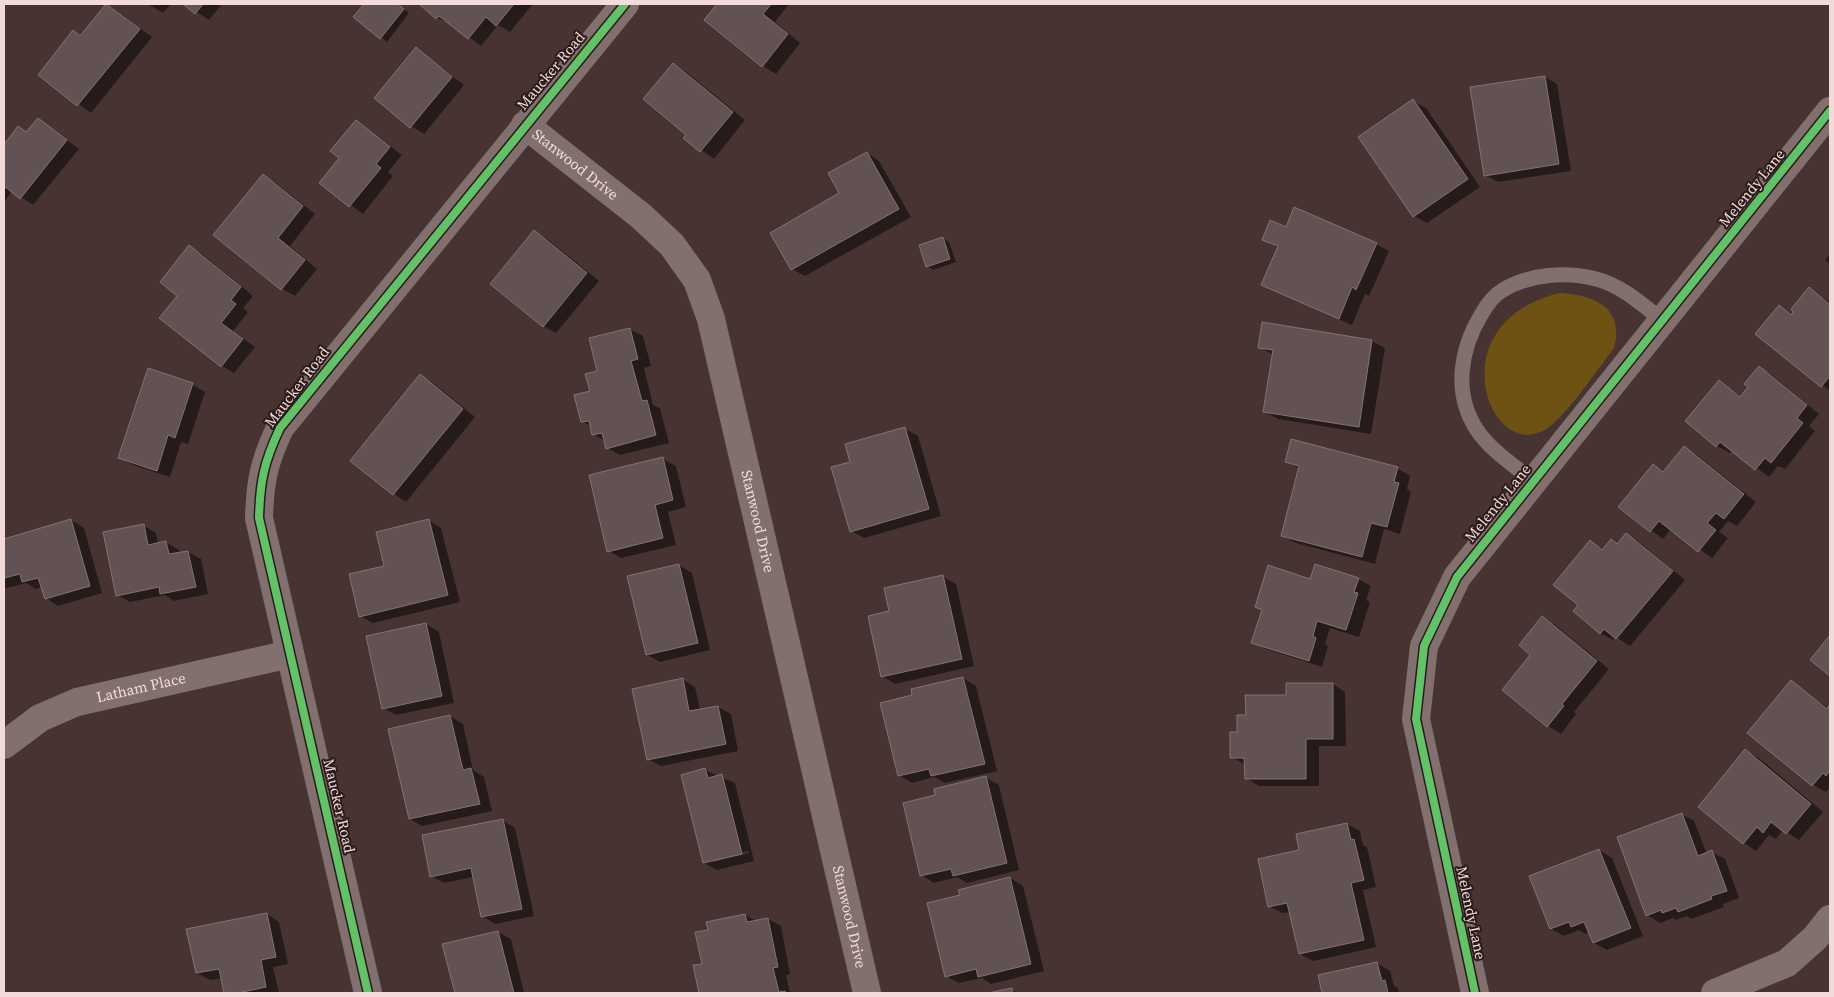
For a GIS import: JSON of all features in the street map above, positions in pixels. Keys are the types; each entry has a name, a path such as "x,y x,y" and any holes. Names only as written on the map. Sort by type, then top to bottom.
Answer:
{"street":[{"name":"Maucker Road","path":"368,993 259,518 260,487 266,456 280,428 625,4"},
{"name":"Melendy Lane","path":"1475,993 1416,719 1424,646 1457,577 1830,111"},
{"name":"Stanwood Drive","path":"525,125 641,216 672,245 698,280 711,319 867,993"},
{"name":"Latham Place","path":"4,745 40,718 77,702 290,654"},
{"path":"1715,993 1787,962 1815,938 1830,919"}],"lane":[{"path":"1533,481 1503,457 1477,430 1463,397 1462,363 1470,333 1487,305 1502,290 1523,280 1563,274 1596,279 1605,283 1630,295 1663,321"}],"shaded area":[{"path":"1560,293 1573,294 1595,300 1611,313 1615,322 1614,348 1574,401 1557,420 1549,427 1528,435 1509,428 1494,411 1486,387 1486,360 1497,333 1521,309"}],"building":[{"path":"106,4 140,29 77,106 38,75 73,30 80,36"},
{"path":"183,4 203,4 195,14"},
{"path":"364,4 398,4 404,9 380,39 353,17"},
{"path":"419,4 514,4 496,26 486,17 468,39 439,16 436,19"},
{"path":"717,4 771,4 763,14 788,34 762,67 704,20"},
{"path":"416,47 452,77 410,128 374,98"},
{"path":"673,63 733,112 700,152 683,138 686,135 643,99"},
{"path":"1545,76 1559,164 1484,176 1470,87"},
{"path":"1413,99 1468,179 1413,217 1358,137"},
{"path":"38,118 67,140 20,199 4,186 4,140 6,142 18,126 26,132"},
{"path":"356,120 390,147 376,164 381,168 349,207 319,183 339,158 330,151"},
{"path":"867,152 899,209 791,270 770,233 839,193 828,173"},
{"path":"263,174 303,206 278,238 305,260 281,290 213,235"},
{"path":"1294,207 1377,243 1356,290 1352,287 1339,319 1261,285 1278,246 1262,240 1270,220 1286,227"},
{"path":"534,230 587,273 543,327 490,284"},
{"path":"943,237 950,259 926,267 919,245"},
{"path":"189,245 241,287 231,300 236,304 221,323 243,339 221,367 159,318 177,296 160,282"},
{"path":"1809,287 1830,305 1830,376 1821,387 1755,334 1779,305 1791,315 1793,312 1791,309"},
{"path":"1262,322 1372,340 1359,427 1263,412 1273,350 1258,348"},
{"path":"630,328 638,359 631,361 642,401 647,400 656,435 606,449 602,433 592,435 589,421 581,422 574,395 590,391 585,374 597,371 589,338"},
{"path":"1759,366 1807,405 1797,418 1803,423 1771,463 1765,458 1755,470 1720,442 1716,447 1685,421 1719,380 1740,397 1748,387 1744,384"},
{"path":"148,368 193,383 175,438 168,435 157,471 118,458"},
{"path":"420,374 463,409 393,495 350,461"},
{"path":"905,427 929,509 850,532 831,467 850,462 845,444"},
{"path":"1291,439 1398,467 1394,482 1399,483 1387,527 1371,523 1362,557 1281,536 1299,466 1285,462"},
{"path":"1684,446 1744,494 1724,519 1716,513 1707,523 1716,530 1698,552 1659,521 1650,532 1618,507 1653,464 1663,472"},
{"path":"663,457 673,500 655,505 663,538 607,552 589,475"},
{"path":"71,519 90,586 45,599 38,578 22,582 20,574 4,578 4,539"},
{"path":"429,519 448,595 359,617 349,574 384,566 376,532"},
{"path":"144,524 148,545 166,541 169,554 188,551 196,587 160,594 159,587 116,596 103,532"},
{"path":"1626,533 1673,571 1616,639 1604,629 1600,634 1573,611 1578,605 1553,585 1590,540 1602,550 1611,539 1617,544"},
{"path":"679,564 698,643 646,655 627,576"},
{"path":"1315,564 1359,578 1354,592 1358,593 1346,630 1317,621 1313,636 1316,638 1309,661 1251,643 1262,610 1255,607 1268,565 1310,579"},
{"path":"943,575 962,659 881,677 868,616 889,611 884,588"},
{"path":"1542,616 1597,661 1562,704 1564,706 1547,727 1502,690 1530,655 1519,645"},
{"path":"426,623 442,696 382,709 366,636"},
{"path":"1830,635 1830,676 1810,660"},
{"path":"963,677 985,764 931,776 929,769 898,776 880,703 912,695 911,689"},
{"path":"683,678 689,711 718,706 726,744 647,760 632,689"},
{"path":"1791,680 1827,709 1830,704 1830,770 1826,776 1823,773 1812,786 1747,733"},
{"path":"1286,683 1333,683 1333,739 1306,739 1306,779 1245,779 1244,758 1230,758 1230,732 1237,732 1237,715 1246,715 1245,695 1286,695"},
{"path":"450,715 463,770 471,768 480,804 409,819 388,729"},
{"path":"1745,749 1811,804 1786,834 1771,822 1763,833 1757,827 1743,844 1698,807"},
{"path":"705,768 708,778 722,774 742,854 703,863 681,775"},
{"path":"986,776 1007,863 953,876 951,869 920,876 903,803 935,795 934,789"},
{"path":"1682,813 1698,856 1712,850 1727,891 1711,896 1712,899 1678,912 1676,908 1662,913 1661,910 1646,916 1617,837"},
{"path":"503,819 522,909 481,917 471,868 430,877 422,835"},
{"path":"1347,823 1351,840 1354,839 1364,880 1351,883 1364,940 1299,954 1287,903 1268,907 1258,859 1299,850 1296,834"},
{"path":"1599,849 1631,928 1593,943 1584,922 1571,927 1569,922 1550,929 1529,876"},
{"path":"1010,877 1031,964 978,977 976,969 945,977 927,903 960,895 958,890"},
{"path":"267,913 276,957 261,960 266,987 238,993 224,993 219,969 196,973 186,929"},
{"path":"745,914 747,922 768,918 778,967 773,968 779,992 785,991 786,993 699,993 693,965 702,964 695,932 708,930 706,922"},
{"path":"498,931 514,993 455,993 442,944"},
{"path":"1377,962 1382,981 1385,980 1388,993 1322,993 1318,975"},
{"path":"1012,988 1013,993 988,993"}],"cycle path":[{"path":"368,993 259,518 260,493 264,472 270,451 280,428 625,4"},
{"path":"1475,993 1416,719 1424,646 1457,577 1830,111"}]}
